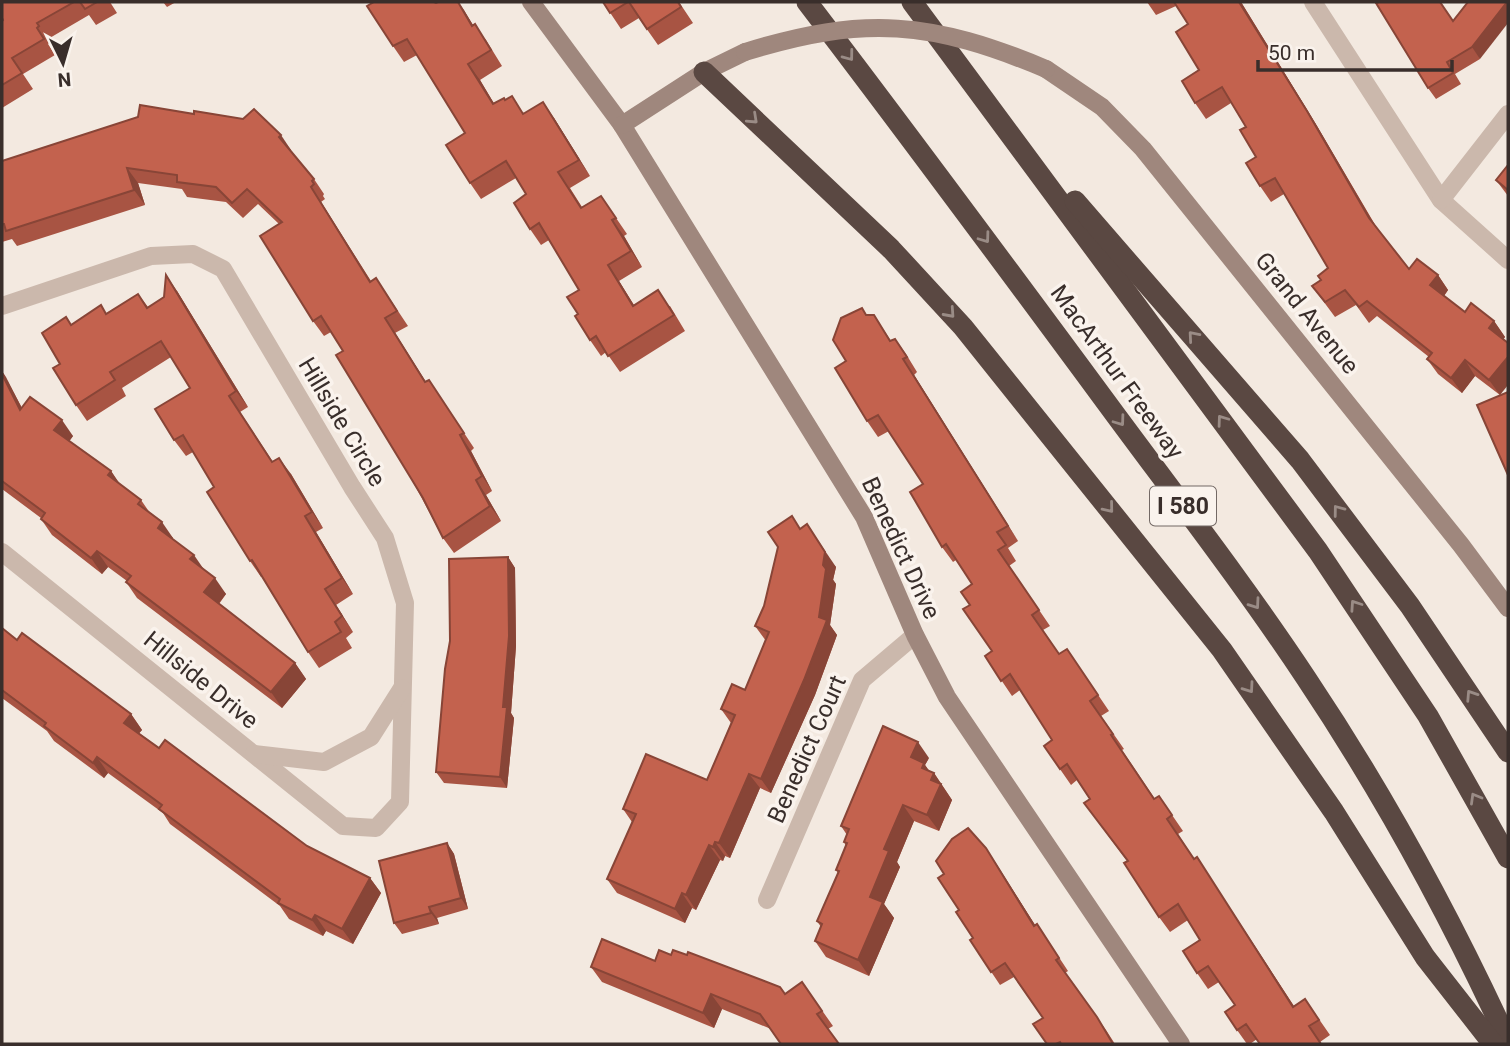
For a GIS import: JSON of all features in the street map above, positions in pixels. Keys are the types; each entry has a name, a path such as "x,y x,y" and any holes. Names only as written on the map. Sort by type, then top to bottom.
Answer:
{"highway":[{"name":"MacArthur Freeway","path":"807,2 1243,587 1307,679 1357,757 1409,847 1508,1042"},
{"path":"912,2 1318,551 1428,716 1508,858"},
{"path":"704,72 891,249 963,327 1222,650 1334,812 1425,957 1493,1044"},
{"path":"976,87 1300,460 1417,616 1508,752"}],"street":[{"name":"Benedict Drive","path":"531,2 622,125 864,517 915,635 947,697 1181,1044"},
{"path":"1313,2 1441,200 1508,260"},
{"name":"Grand Avenue","path":"622,125 704,72 745,52 811,33 845,29 918,29 962,38 1046,69 1102,107 1143,149 1461,545 1508,608"},
{"path":"1441,200 1508,114"},
{"name":"Hillside Circle","path":"2,306 150,256 193,254 223,269 385,538 405,603 400,802 376,828"},
{"name":"Hillside Drive","path":"2,552 343,826 376,828"},
{"name":"Benedict Court","path":"766,900 862,680 915,635"},
{"path":"254,754 324,762 371,737 402,688"}],"building":[{"path":"2,2 74,2 37,23 44,39 12,58 22,73 2,85 3,20"},
{"path":"80,2 97,2 85,9"},
{"path":"374,2 458,2 491,50 468,64 493,104 512,96 523,114 543,102 579,160 558,172 581,208 601,196 616,218 612,220 631,251 608,265 633,306 658,290 674,315 608,356 596,336 590,340 567,297 579,290 539,223 530,229 514,203 526,194 506,161 470,183 446,145 465,133 407,39 393,46 367,6"},
{"path":"603,2 628,2 610,13"},
{"path":"629,2 678,2 681,7 647,29"},
{"path":"1174,2 1239,2 1369,218 1409,269 1417,259 1438,275 1430,285 1465,312 1471,303 1494,321 1489,328 1508,343 1508,357 1489,380 1465,360 1451,378 1427,359 1432,353 1367,301 1359,307 1345,290 1325,302 1312,286 1321,280 1318,276 1328,268 1275,178 1260,186 1246,163 1256,157 1240,130 1246,127 1222,87 1195,103 1182,81 1199,70 1176,32 1188,24"},
{"path":"1440,2 1453,21 1468,2 1507,2 1472,47 1447,62 1453,73 1428,88 1376,3"},
{"path":"140,105 243,119 254,109 281,135 279,137 314,179 311,187 370,282 376,278 397,311 385,318 425,382 429,380 464,433 460,435 482,476 476,480 490,506 443,538 423,498 336,355 343,351 321,316 313,321 260,236 282,222 247,189 232,203 216,187 177,182 177,175 127,168 134,190 6,231 2,224 2,161 138,117"},
{"path":"1508,165 1508,190 1496,180"},
{"path":"166,275 236,391 229,396 272,462 279,458 312,512 305,516 342,578 325,589 342,616 335,622 341,632 308,652 207,492 214,487 183,435 174,440 155,409 190,388 161,341 110,372 115,380 76,405 53,368 60,364 42,333 66,317 71,325 101,305 106,314 138,294 147,308 164,297"},
{"path":"862,308 866,315 874,315 890,341 895,339 907,357 903,359 1008,526 997,532 1006,545 998,550 1039,610 1032,615 1059,654 1067,649 1098,695 1090,701 1113,734 1111,735 1154,799 1159,796 1172,815 1167,819 1194,859 1197,857 1293,1007 1305,999 1319,1020 1309,1026 1321,1044 1260,1044 1246,1024 1237,1030 1225,1012 1235,1005 1208,966 1197,973 1183,951 1200,940 1178,904 1159,917 1124,863 1128,861 1084,803 1090,799 1067,764 1060,769 1044,746 1052,740 1010,674 1001,681 985,656 992,651 963,609 970,605 961,592 972,584 946,544 942,547 910,492 923,484 878,415 867,421 835,368 846,361 833,340 841,318"},
{"path":"2,374 20,410 30,397 62,420 54,430 111,471 108,475 141,500 138,504 162,522 158,528 194,555 190,559 215,578 204,592 295,663 271,692 126,582 131,576 97,551 91,558 41,519 45,513 2,481"},
{"path":"1508,392 1508,475 1477,405"},
{"path":"792,516 800,529 807,524 825,552 823,565 826,569 819,617 827,620 761,779 749,774 719,843 715,842 713,847 709,845 686,895 682,893 675,909 607,879 636,814 623,809 646,754 707,780 735,715 721,709 732,684 745,690 769,632 755,626 764,606 778,547 768,532"},
{"path":"508,557 509,636 503,707 507,707 500,777 436,772 450,641 449,559"},
{"path":"2,628 17,640 22,633 131,714 124,723 159,748 165,740 307,846 370,878 342,929 315,915 312,920 278,903 280,899 159,809 162,805 97,757 93,763 2,690"},
{"path":"883,726 918,742 911,757 924,763 922,768 934,773 931,780 941,784 927,815 903,805 884,849 889,851 870,897 883,902 858,960 815,941 822,924 817,921 839,871 836,870 847,843 844,842 849,829 841,826"},
{"path":"968,828 986,848 1034,926 1037,924 1059,958 1056,960 1113,1044 1047,1044 1033,1024 1043,1018 1005,963 991,972 970,940 973,938 956,912 959,910 938,878 944,874 936,861 952,839"},
{"path":"447,843 461,898 429,907 431,913 394,923 379,861"},
{"path":"602,939 655,961 659,950 671,955 673,950 687,955 688,952 780,987 785,994 802,982 822,1011 817,1014 839,1044 781,1044 760,1014 711,994 703,1013 591,967"}]}
